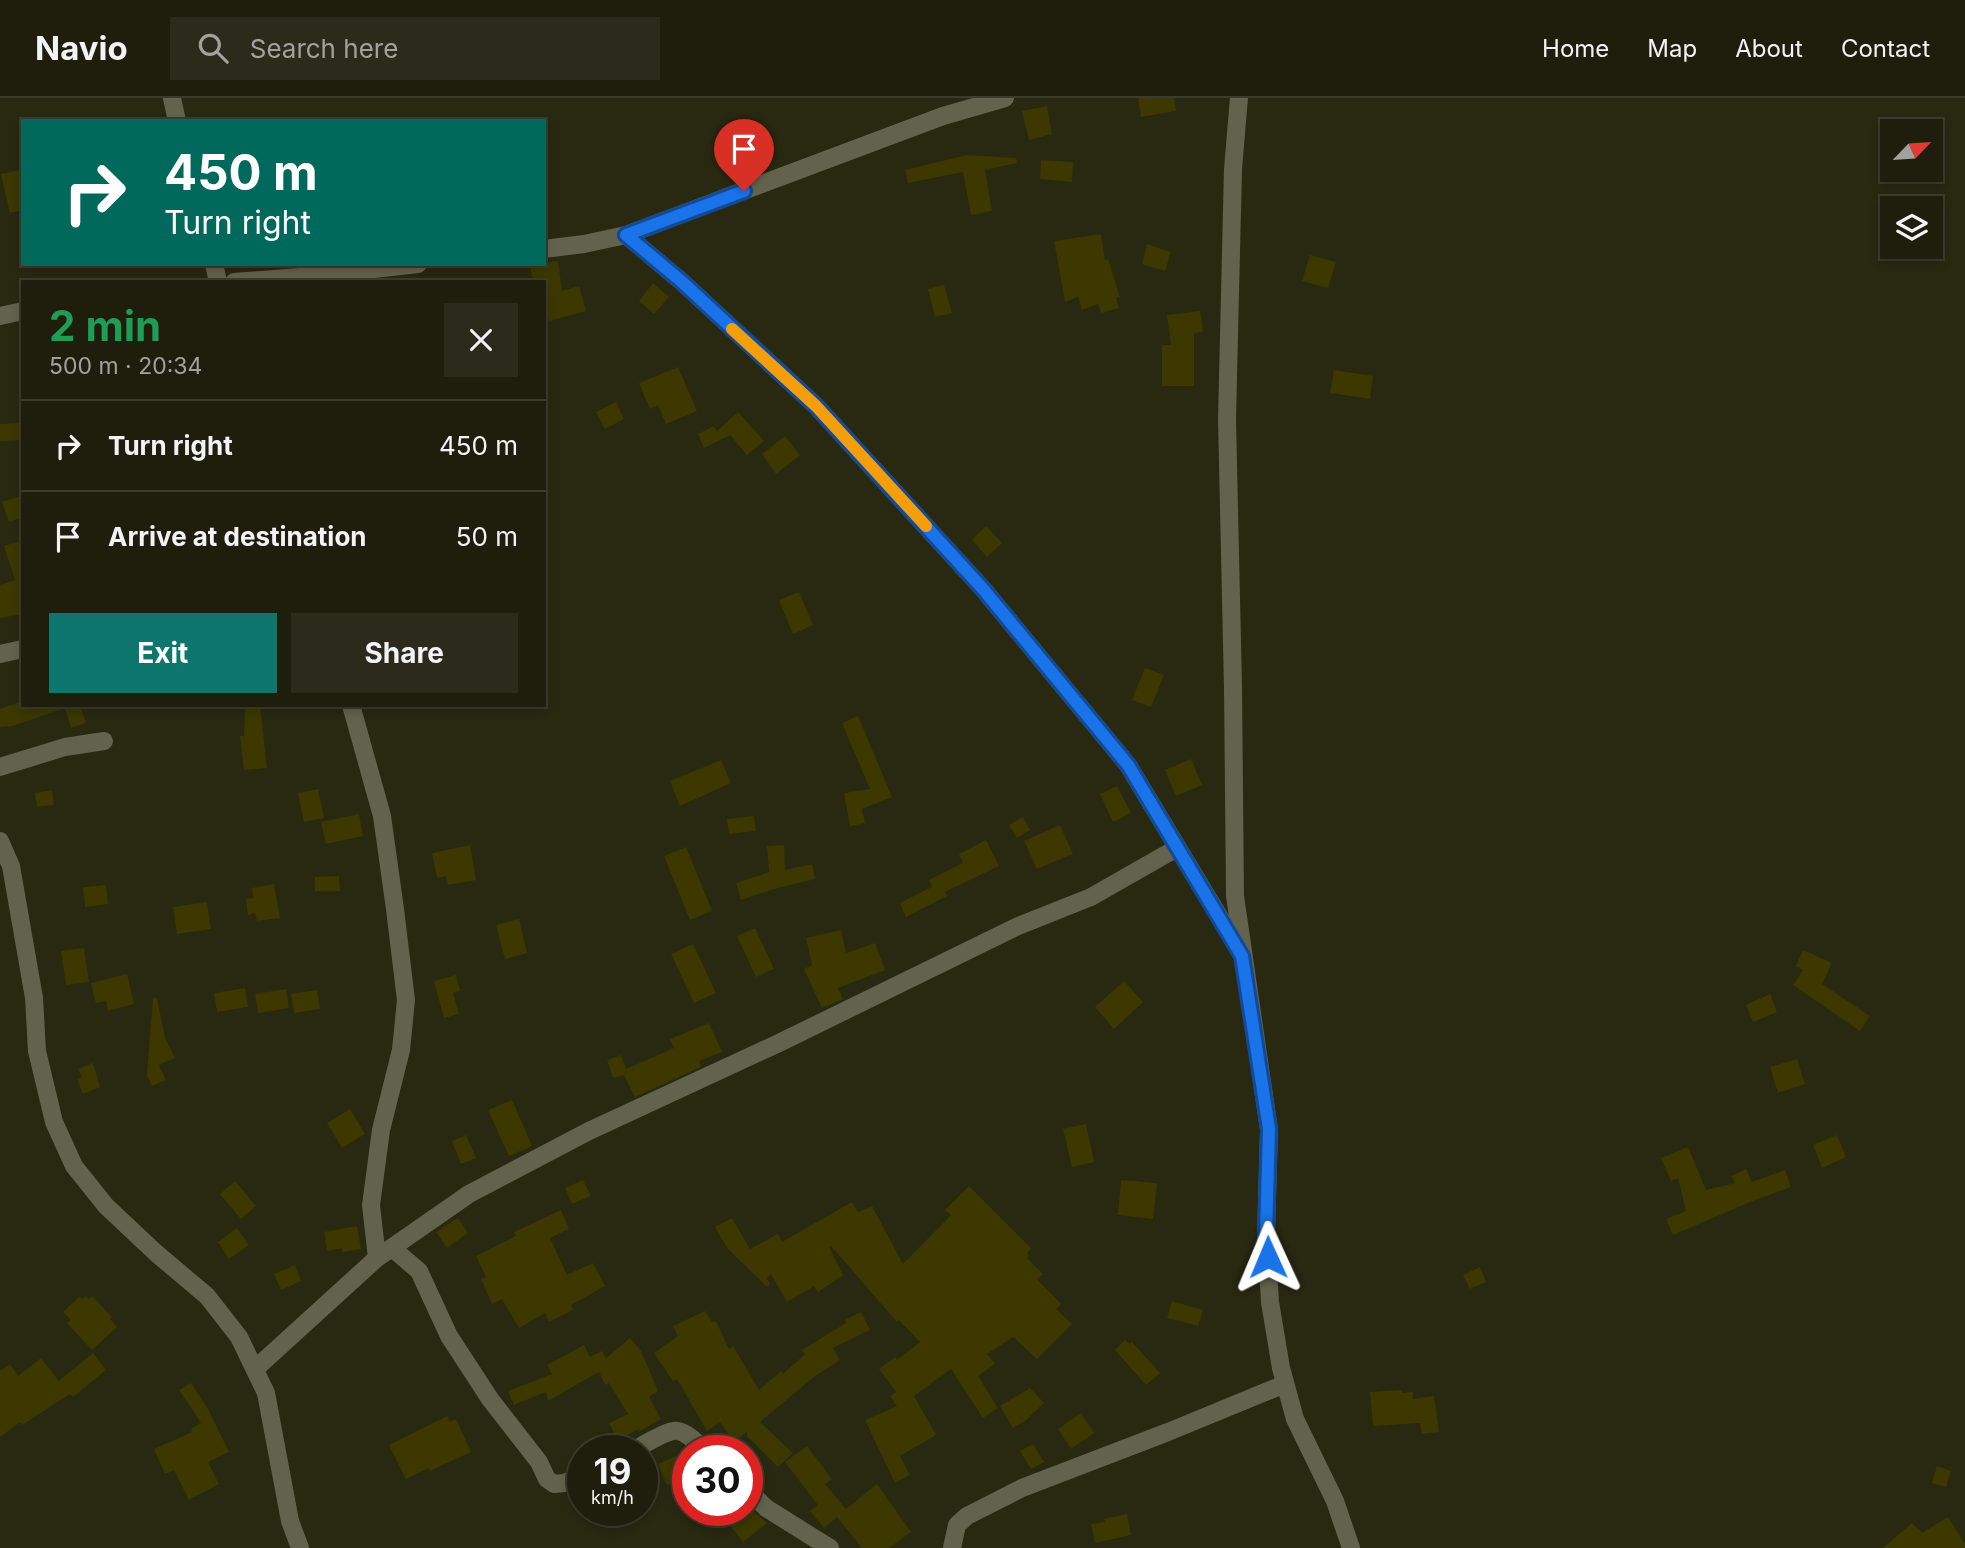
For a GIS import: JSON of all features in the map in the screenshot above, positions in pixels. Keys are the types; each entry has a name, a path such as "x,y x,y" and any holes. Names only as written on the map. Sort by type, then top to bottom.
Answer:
{"street":[{"path":"172,98 177,119"},
{"path":"546,249 626,235 943,116 1005,98"},
{"path":"1239,98 1233,169 1227,419 1235,896 1269,1129 1266,1235 1270,1302 1281,1368 1295,1419 1335,1501 1351,1548"},
{"path":"626,235 681,281 816,406 983,589 1128,765 1242,956"},
{"path":"260,280 400,266"},
{"path":"0,316 21,311"},
{"path":"0,654 21,649"},
{"path":"352,707 382,816 406,1000 401,1050 381,1130 371,1205 385,1253 419,1271 449,1336 490,1399 539,1462 547,1479 554,1484 567,1482"},
{"path":"0,768 65,747 104,741"},
{"path":"0,841 11,866 34,998 37,1051 54,1122 74,1166 106,1206 207,1296 239,1337 266,1393 290,1521 300,1548"},
{"path":"255,1369 385,1253 469,1194 589,1131 779,1043 1016,927 1091,897 1177,848"},
{"path":"951,1548 957,1525 967,1516 1022,1488 1285,1384"},
{"path":"658,1438 678,1431 686,1435"},
{"path":"763,1505 830,1548"}],"building":[{"path":"1138,98 1174,98 1176,111 1141,117"},
{"path":"1047,106 1052,134 1029,140 1022,111"},
{"path":"967,155 1016,158 1017,163 985,170 992,211 971,215 963,172 908,183 905,170"},
{"path":"1041,160 1073,162 1072,182 1040,179"},
{"path":"20,170 21,210 10,213 1,174"},
{"path":"1101,234 1105,260 1108,259 1120,297 1116,298 1119,308 1101,313 1098,304 1082,310 1078,297 1065,302 1054,241"},
{"path":"1147,244 1171,252 1165,271 1142,264"},
{"path":"1310,255 1336,262 1328,288 1302,281"},
{"path":"558,261 562,291 579,286 586,311 549,321 546,311 546,280 533,280 530,266 546,266 546,263"},
{"path":"653,283 669,297 654,314 639,301"},
{"path":"944,285 952,313 935,317 928,289"},
{"path":"1200,311 1203,332 1194,333 1194,386 1162,386 1162,345 1171,345 1167,315"},
{"path":"678,367 697,411 666,424 658,405 650,409 639,383"},
{"path":"1334,370 1373,376 1370,399 1330,393"},
{"path":"616,402 624,419 605,429 596,412"},
{"path":"738,412 764,441 747,455 730,435 704,448 698,434 714,426 717,431"},
{"path":"21,423 21,440 0,441 0,424"},
{"path":"785,436 800,455 776,474 762,454"},
{"path":"21,496 21,518 9,522 2,502"},
{"path":"986,526 1002,543 987,557 972,540"},
{"path":"21,541 21,614 0,618 0,585 15,580 4,546"},
{"path":"799,592 813,625 793,634 779,600"},
{"path":"1145,668 1164,675 1151,707 1132,700"},
{"path":"21,702 21,707 81,707 86,723 71,728 65,708 13,726 0,727 0,709"},
{"path":"245,707 260,707 267,768 244,770 240,736 244,736"},
{"path":"858,716 892,797 862,809 865,823 850,826 844,793 870,789 842,723"},
{"path":"1191,759 1202,785 1176,796 1165,770"},
{"path":"721,760 731,783 680,806 670,781"},
{"path":"1117,786 1131,813 1113,822 1100,794"},
{"path":"318,789 324,818 304,822 298,793"},
{"path":"52,790 54,805 37,807 35,793"},
{"path":"359,814 363,836 326,844 321,822"},
{"path":"754,816 756,831 729,834 727,819"},
{"path":"1023,817 1030,830 1017,838 1009,825"},
{"path":"1060,825 1073,854 1037,869 1024,841"},
{"path":"986,840 999,866 945,892 947,896 906,917 900,903 932,887 929,880 963,863 959,854"},
{"path":"470,845 476,880 448,885 446,876 437,878 432,853"},
{"path":"784,845 785,870 812,864 815,879 741,900 736,883 769,872 767,846"},
{"path":"686,847 712,911 690,920 664,856"},
{"path":"339,876 340,891 315,891 315,877"},
{"path":"274,884 280,918 257,921 255,913 248,915 246,899 253,898 252,888"},
{"path":"106,885 108,904 85,907 83,887"},
{"path":"207,902 211,929 177,934 173,907"},
{"path":"519,919 527,953 505,959 496,925"},
{"path":"755,928 774,969 756,977 737,936"},
{"path":"841,930 846,953 875,943 885,970 838,988 843,999 822,1008 804,969 812,965 806,938"},
{"path":"693,944 716,993 694,1003 671,954"},
{"path":"84,948 89,982 66,985 61,951"},
{"path":"1803,950 1832,963 1822,984 1870,1016 1860,1031 1793,985 1803,970 1796,966"},
{"path":"127,974 134,1004 108,1011 106,1001 96,1003 91,983"},
{"path":"456,975 460,991 453,993 459,1014 444,1018 434,981"},
{"path":"1124,981 1143,1002 1114,1029 1095,1007"},
{"path":"245,988 248,1007 217,1012 214,993"},
{"path":"286,989 289,1008 258,1013 255,994"},
{"path":"317,990 320,1009 294,1013 291,994"},
{"path":"1770,994 1777,1012 1753,1022 1746,1005"},
{"path":"153,998 157,998 165,1038 175,1058 159,1065 166,1080 152,1086 147,1075"},
{"path":"709,1023 722,1052 699,1061 701,1067 635,1097 624,1075 613,1078 607,1060 621,1055 626,1069 674,1048 670,1039"},
{"path":"1797,1059 1805,1084 1778,1093 1770,1067"},
{"path":"93,1063 100,1087 83,1094 77,1079 82,1077 78,1069"},
{"path":"512,1100 532,1146 509,1156 488,1110"},
{"path":"350,1109 365,1134 342,1148 327,1123"},
{"path":"1086,1124 1094,1162 1072,1167 1063,1129"},
{"path":"466,1135 476,1158 461,1164 452,1141"},
{"path":"1837,1135 1846,1157 1822,1168 1813,1145"},
{"path":"1688,1147 1706,1190 1735,1183 1731,1176 1746,1169 1752,1182 1785,1170 1791,1187 1673,1235 1666,1219 1686,1211 1678,1178 1671,1181 1661,1158"},
{"path":"583,1180 591,1196 572,1204 565,1188"},
{"path":"1121,1180 1157,1183 1153,1219 1118,1215"},
{"path":"235,1181 256,1206 241,1219 220,1194"},
{"path":"969,1186 1031,1248 1027,1258 1043,1274 1037,1279 1061,1304 1056,1309 1072,1324 1037,1359 1013,1337 987,1354 995,1364 978,1376 998,1408 983,1418 951,1369 914,1396 936,1435 900,1456 910,1475 895,1483 865,1420 897,1406 890,1396 896,1392 879,1369 895,1357 897,1360 920,1342 899,1320 897,1322 831,1246 829,1247 843,1275 818,1292 814,1286 787,1302 771,1274 767,1279 770,1284 767,1287 728,1249 715,1227 732,1218 750,1249 778,1234 782,1242 852,1202 858,1212 872,1206 903,1264 951,1215 945,1210"},
{"path":"561,1210 569,1229 550,1238 567,1275 593,1263 605,1286 571,1305 573,1310 549,1322 545,1313 519,1328 502,1299 492,1304 481,1279 486,1277 476,1256 516,1236 514,1232"},
{"path":"458,1218 468,1233 447,1248 436,1232"},
{"path":"357,1226 361,1249 342,1252 342,1248 327,1251 324,1232"},
{"path":"237,1228 249,1245 229,1259 218,1242"},
{"path":"295,1265 301,1281 281,1290 274,1274"},
{"path":"1480,1267 1486,1282 1470,1289 1463,1275"},
{"path":"80,1296 82,1299 86,1296 89,1299 92,1296 112,1317 110,1319 117,1327 92,1350 67,1323 71,1320 63,1312"},
{"path":"1172,1301 1203,1310 1198,1326 1167,1318"},
{"path":"705,1311 712,1322 716,1321 729,1349 733,1346 759,1390 781,1371 783,1374 805,1354 802,1350 846,1323 845,1320 861,1312 870,1330 833,1348 840,1360 815,1376 760,1422 793,1453 778,1467 763,1452 763,1435 747,1435 747,1432 743,1435 729,1435 720,1422 707,1431 677,1379 673,1381 654,1353 678,1336 673,1326"},
{"path":"630,1338 641,1351 658,1391 649,1397 661,1419 640,1431 639,1429 628,1435 615,1435 609,1423 628,1414 609,1383 605,1385 599,1372 548,1401 546,1392 514,1405 508,1391 552,1374 547,1365 584,1345 590,1357 602,1351 606,1358"},
{"path":"1125,1340 1130,1344 1132,1342 1160,1373 1146,1385 1115,1350"},
{"path":"93,1353 106,1370 73,1397 70,1394 22,1425 20,1422 0,1437 0,1371 10,1364 18,1376 41,1358 59,1381"},
{"path":"191,1383 208,1409 229,1452 208,1462 219,1484 189,1500 174,1470 165,1474 154,1449 192,1432 191,1429 201,1423 179,1390"},
{"path":"1030,1388 1044,1403 1013,1428 1000,1406"},
{"path":"1402,1390 1402,1393 1413,1392 1413,1399 1434,1396 1439,1432 1422,1434 1420,1423 1373,1426 1370,1392"},
{"path":"1081,1413 1094,1433 1071,1449 1058,1429"},
{"path":"447,1416 450,1422 456,1419 471,1452 406,1479 389,1445"},
{"path":"1033,1444 1044,1462 1031,1469 1020,1451"},
{"path":"807,1446 832,1479 825,1484 846,1509 877,1484 911,1532 889,1548 862,1548 837,1517 824,1528 810,1511 818,1505 785,1462"},
{"path":"672,1458 672,1483 667,1485 658,1464"},
{"path":"1937,1466 1951,1471 1946,1487 1932,1483"},
{"path":"1127,1514 1131,1535 1095,1543 1091,1524"},
{"path":"1948,1517 1965,1548 1883,1548 1912,1523 1922,1533"},
{"path":"763,1520 767,1523 743,1542 730,1526 763,1526"}],"slow traffic":[{"path":"732,329 816,406 926,526"}],"route":[{"path":"744,191 626,235 681,281 816,406 983,589 1128,765 1242,956 1269,1129 1266,1235 1268,1257"}]}
